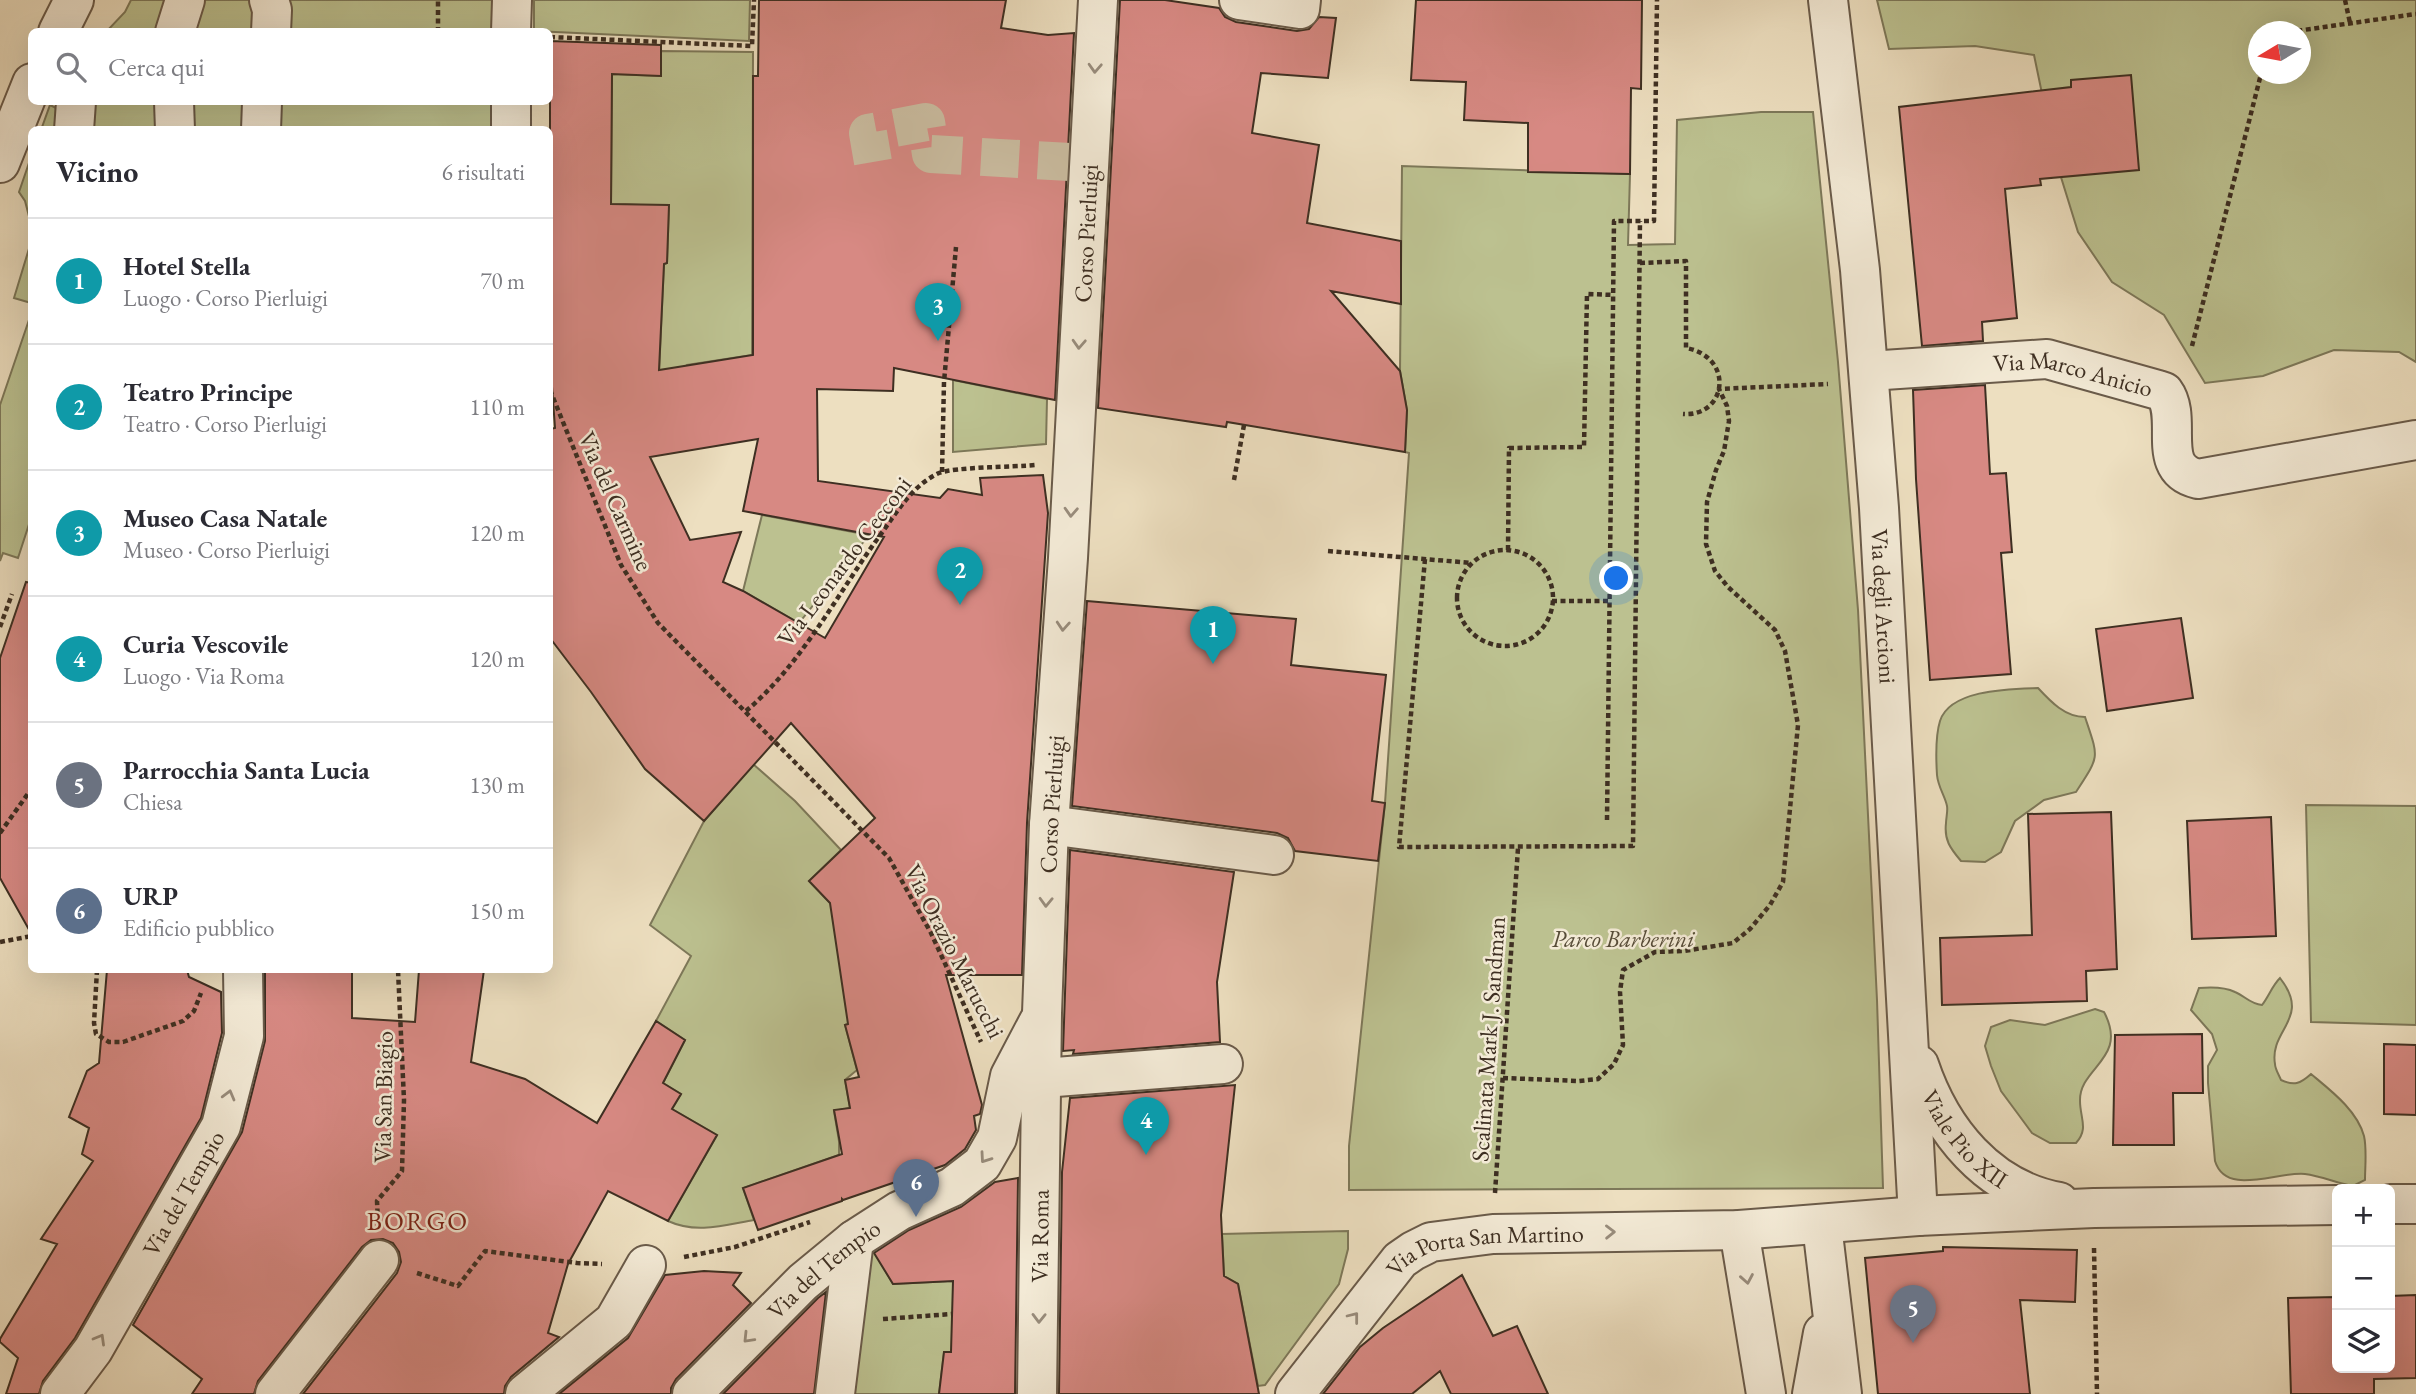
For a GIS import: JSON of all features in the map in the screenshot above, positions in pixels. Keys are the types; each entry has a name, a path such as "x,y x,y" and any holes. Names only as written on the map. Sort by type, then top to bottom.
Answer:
{"street":[{"path":"176,28 185,0"},
{"path":"269,0 272,10 271,28"},
{"path":"512,0 512,28"},
{"name":"Corso Pierluigi","path":"1042,1013 1049,825 1073,466 1080,162 1098,0"},
{"path":"1239,0 1300,5"},
{"name":"Via degli Arcioni","path":"1828,0 1854,377 1888,647 1918,1216"},
{"path":"0,163 28,93"},
{"path":"74,126 76,105"},
{"path":"174,105 175,126"},
{"path":"261,126 262,105"},
{"path":"511,105 511,126"},
{"name":"Via Marco Anicio","path":"1854,377 2047,359 2158,390 2164,392 2172,408 2174,459 2181,471 2198,479 2416,440"},
{"path":"1049,825 1274,855"},
{"name":"Via del Tempio","path":"60,1394 93,1350 221,1126 244,1036 243,973"},
{"name":"Viale Pio XII","path":"1906,1002 1912,1042 1928,1091 1949,1128 1970,1154 1998,1178 2018,1189 2050,1201 2094,1208"},
{"name":"Via del Tempio","path":"692,1394 803,1282 854,1240 899,1211 952,1187 982,1164 997,1138 1010,1076 1042,1013"},
{"name":"Via Roma","path":"1037,1394 1042,1013"},
{"path":"1043,1078 1223,1064"},
{"path":"2395,1204 2416,1204"},
{"name":"Viale Pio XII","path":"1822,1224 1918,1216 2094,1208 2332,1205"},
{"path":"1822,1224 1842,1394"},
{"name":"Via Porta San Martino","path":"1295,1394 1400,1260 1431,1242 1493,1234 1738,1230 1822,1224"},
{"path":"1738,1230 1766,1394"},
{"path":"835,1394 854,1240"},
{"path":"275,1394 379,1260"},
{"path":"525,1394 614,1321 646,1265"},
{"path":"1812,1394 1830,1296"},
{"path":"1755,1328 1790,1394"}],"path":[{"path":"438,0 438,28"},
{"path":"553,37 752,46 754,0"},
{"path":"1607,820 1614,221 1654,221 1657,0"},
{"path":"2345,0 2350,23"},
{"path":"2311,29 2416,14"},
{"path":"2192,346 2258,84"},
{"path":"1425,559 1399,847 1633,846 1640,221"},
{"path":"942,472 944,382 956,247"},
{"path":"1640,263 1686,261 1686,348 1701,351 1710,357 1717,368 1720,383 1715,399 1704,410 1683,414"},
{"path":"1508,550 1508,448 1584,447 1587,294 1614,295"},
{"path":"1719,389 1854,377"},
{"path":"1503,1078 1579,1082 1598,1079 1614,1064 1623,1045 1620,992 1623,970 1655,951 1684,951 1733,943 1750,929 1770,905 1783,881 1798,725 1785,651 1775,629 1728,587 1715,571 1706,544 1707,502 1724,450 1729,421 1727,406 1719,389"},
{"name":"Via del Carmine","path":"553,397 621,565 658,623 746,711"},
{"path":"1234,480 1244,425"},
{"name":"Via Leonardo Cecconi","path":"746,711 765,695 810,636 919,484 942,472 1042,465 1073,466"},
{"path":"1508,550 1520,553 1541,566 1551,589 1550,613 1544,624 1526,641 1502,646 1478,639 1462,620 1458,608 1459,583 1473,563 1495,551 1508,550"},
{"path":"1328,551 1473,563"},
{"path":"0,627 12,594"},
{"path":"1552,601 1609,601"},
{"name":"Via Orazio Marucchi","path":"746,711 889,858 931,933 1005,1093"},
{"path":"0,833 28,794"},
{"name":"Scalinata Mark J. Sandman","path":"1493,1234 1518,848"},
{"path":"0,942 28,937"},
{"path":"97,973 94,1023 96,1034 109,1042 123,1042 183,1021 194,1011 204,985"},
{"name":"Via San Biagio","path":"379,1260 377,1201 402,1171 404,1100 398,973"},
{"path":"2094,1208 2097,1394"},
{"path":"845,1322 952,1314"}],"green space":[{"path":"131,0 493,0 494,28 110,28 125,12"},
{"path":"534,0 750,0 749,41 553,32 553,28 534,28"},
{"path":"1877,0 2416,0 2416,362 2399,352 2334,350 2263,376 2205,383 2164,315 2112,282 2078,232 2056,161 2034,55 1975,46 1889,49"},
{"path":"661,51 753,52 752,355 687,365 658,395 669,206 611,204 612,74 660,76"},
{"path":"50,105 64,112 77,105 494,105 495,126 42,126"},
{"name":"Parco Barberini","path":"1761,112 1813,112 1838,362 1858,610 1877,1000 1883,1188 1349,1190 1349,1146 1385,803 1409,453 1405,452 1407,410 1400,371 1402,166 1630,174 1628,245 1675,244 1677,120"},
{"path":"28,166 28,212 19,192"},
{"path":"28,252 28,302 14,298"},
{"path":"28,323 28,527 18,558 3,553 0,561 0,405"},
{"path":"953,380 1047,399 1046,444 953,452"},
{"path":"762,515 869,535 799,623 743,591"},
{"path":"2038,688 2065,712 2085,717 2095,749 2090,771 2076,792 2044,800 2015,821 2001,852 1985,862 1961,861 1947,839 1947,806 1938,779 1936,748 1940,721 1946,710 1968,697 1998,690"},
{"path":"753,764 795,801 841,850 809,881 833,906 852,1023 845,1025 857,1070 845,1080 850,1108 834,1111 839,1155 743,1188 754,1220 711,1227 689,1227 668,1221 717,1135 672,1109 681,1094 663,1083 685,1040 656,1021 691,956 650,925 704,821"},
{"path":"2306,805 2416,806 2416,1025 2311,1022"},
{"path":"2280,978 2289,992 2292,1004 2291,1014 2275,1052 2276,1068 2281,1080 2290,1083 2300,1082 2311,1074 2342,1101 2355,1118 2364,1136 2366,1152 2365,1180 2357,1184 2346,1184 2305,1174 2241,1180 2230,1178 2221,1172 2215,1161 2208,1066 2217,1050 2212,1034 2191,1010 2199,988 2231,990 2262,1005"},
{"path":"2095,1009 2104,1012 2111,1041 2107,1052 2082,1089 2082,1133 2076,1143 2050,1143 2032,1133 2001,1091 1985,1046 1991,1027 2010,1020 2045,1025"},
{"path":"1348,1231 1348,1249 1339,1284 1265,1385 1258,1386 1238,1284 1224,1276 1222,1234"},
{"path":"872,1248 893,1284 953,1281 972,1353 944,1352 939,1394 842,1394"}],"building":[{"path":"759,0 1006,0 1001,28 1048,35 1074,33 1055,400 894,368 893,391 817,389 818,481 940,498 948,489 982,495 980,478 1043,475 1048,513 1027,823 1022,975 946,975 982,1105 980,1114 974,1116 976,1130 965,1149 945,1165 758,1230 743,1188 842,1154 834,1110 850,1108 845,1080 859,1077 845,1025 848,1024 830,903 809,881 875,818 791,723 704,821 645,769 553,642 555,428 553,126 550,126 550,105 553,105 553,41 661,45 661,76 612,74 611,204 669,205 659,370 753,355 753,76 758,76","holes":["758,439 743,511 884,537 825,638 723,582 741,532 690,540 650,457"]},
{"path":"1120,0 1165,0 1219,8 1225,17 1236,22 1297,31 1309,29 1319,17 1336,18 1328,78 1261,73 1252,133 1319,145 1307,223 1401,241 1401,304 1331,291 1400,371 1407,410 1405,452 1227,422 1226,427 1098,408"},
{"path":"1416,0 1642,0 1641,89 1631,88 1630,174 1528,172 1528,123 1464,120 1466,82 1411,80"},
{"path":"2131,75 2139,170 2040,179 2041,185 2005,189 2017,318 1982,322 1983,341 1922,346 1899,107 2071,87 2071,80"},
{"path":"1985,385 1990,474 2006,473 2012,552 2001,553 2011,674 1930,680 1916,479 1913,390"},
{"path":"28,582 28,928 0,878 0,658"},
{"path":"1087,601 1296,619 1291,665 1386,675 1372,801 1385,803 1378,861 1295,851 1288,838 1277,833 1072,806"},
{"path":"2181,618 2193,698 2107,711 2096,629"},
{"path":"2111,812 2117,969 2086,971 2087,1001 1942,1005 1940,938 2032,935 2028,814"},
{"path":"2271,817 2276,936 2192,939 2187,821"},
{"path":"1070,850 1234,872 1217,982 1220,1042 1073,1054 1074,1050 1063,1051"},
{"path":"107,973 188,973 189,977 221,992 222,1033 201,1118 75,1338 43,1381 39,1394 6,1394 18,1358 0,1339 57,1244 41,1239 93,1161 82,1154 89,1128 69,1117 87,1071 99,1063"},
{"path":"265,973 352,973 352,1018 415,1022 419,973 484,973 471,1062 525,1079 597,1123 656,1021 685,1040 663,1083 681,1094 672,1109 717,1135 668,1221 608,1191 568,1264 548,1333 559,1337 511,1377 505,1386 504,1394 303,1394 397,1273 401,1262 399,1252 393,1243 383,1239 371,1240 362,1247 258,1381 254,1394 192,1394 202,1379 133,1325 242,1132 265,1041"},
{"path":"2202,1034 2203,1093 2173,1093 2174,1145 2113,1145 2115,1035"},
{"path":"2384,1044 2416,1045 2416,1115 2384,1114"},
{"path":"1235,1085 1221,1215 1224,1276 1238,1284 1259,1394 1059,1394 1062,1172 1070,1098"},
{"path":"1018,1178 1015,1394 939,1394 944,1352 951,1352 953,1281 893,1284 874,1253 909,1230 961,1207 995,1182"},
{"path":"1943,1247 2077,1250 2075,1302 2020,1300 2030,1394 1878,1394 1865,1258 1943,1251"},
{"path":"704,1271 741,1273 733,1285 751,1303 676,1379 671,1394 559,1394 628,1338 665,1275"},
{"path":"1462,1275 1493,1336 1517,1326 1548,1394 1451,1394 1440,1371 1412,1394 1323,1394 1360,1347 1383,1328"},
{"path":"826,1292 814,1394 723,1394 818,1298"},
{"path":"2416,1295 2416,1378 2374,1379 2374,1394 2291,1394 2288,1298 2332,1297 2332,1373 2395,1373 2395,1296"}],"tunnel":[{"path":"873,162 868,133 926,122 931,154 1070,162"}],"place":[{"name":"Museo Casa Natale","path":"938,341"},
{"name":"Teatro Principe","path":"960,605"},
{"name":"Hotel Stella","path":"1213,664"},
{"name":"Curia Vescovile","path":"1146,1155"},
{"name":"URP","path":"916,1217"},
{"name":"Parrocchia Santa Lucia","path":"1913,1343"}],"district":[{"name":"BORGO","path":"418,1221"}]}
